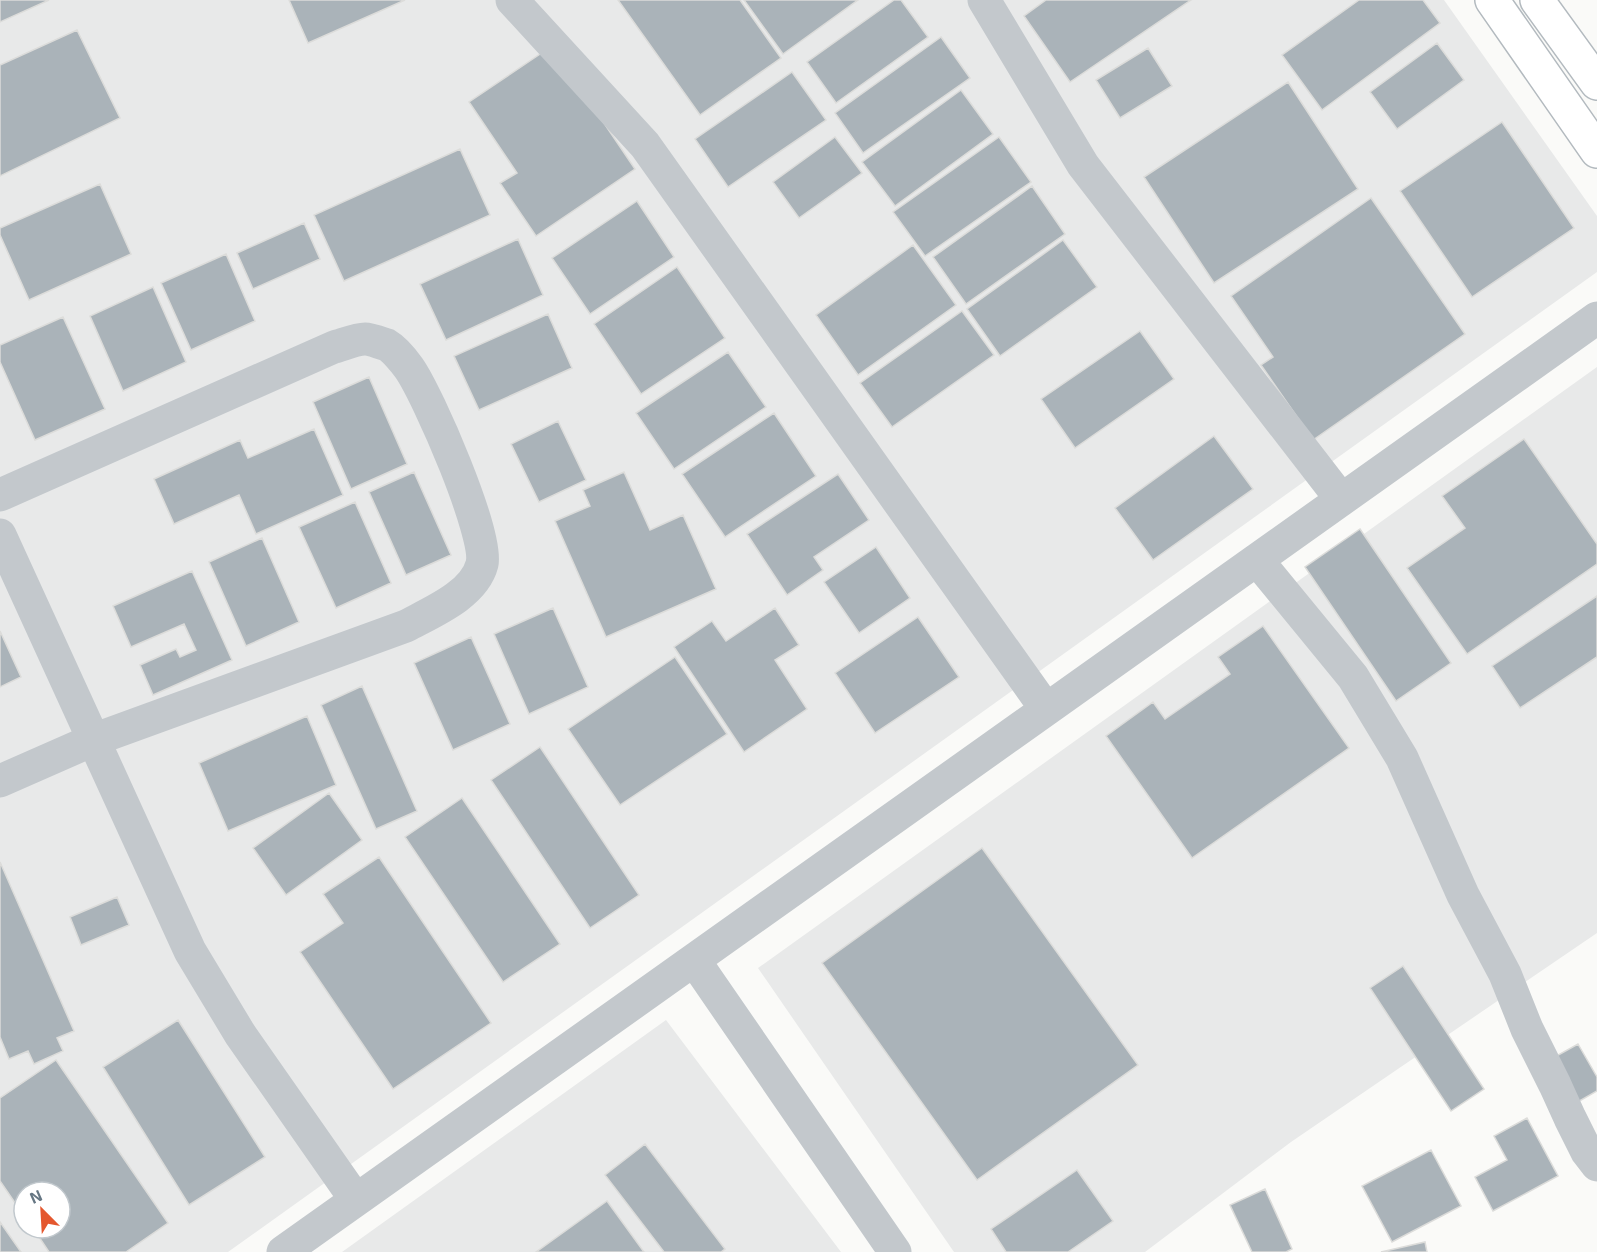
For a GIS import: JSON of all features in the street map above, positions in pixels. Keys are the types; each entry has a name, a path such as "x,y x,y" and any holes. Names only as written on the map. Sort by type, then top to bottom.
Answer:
{"street":[{"path":"512,0 645,144 1046,709"},
{"path":"984,0 1083,165 1341,499"},
{"path":"1492,0 1597,151"},
{"path":"1537,0 1597,83"},
{"path":"283,1252 1597,318"},
{"path":"0,495 334,347 365,339 388,346 409,368 434,414 471,507 481,541 482,563 474,582 450,603 406,626 93,740 0,781"},
{"path":"0,535 190,951 240,1034 356,1200"},
{"path":"1257,560 1353,677 1402,758 1462,895 1505,974 1527,1029 1587,1152 1597,1165"},
{"path":"694,960 895,1252"}],"shaded area":[{"path":"0,0 1444,0 1597,216 1597,272 228,1252 0,1252"},
{"path":"1597,367 1597,933 1291,1142 1145,1252 954,1252 758,968"},
{"path":"666,1020 841,1252 342,1252"}],"building":[{"path":"0,0 49,0 0,22"},
{"path":"289,0 405,0 308,43"},
{"path":"618,0 740,0 781,58 700,115"},
{"path":"744,0 858,0 783,54"},
{"path":"894,0 901,0 928,37 836,103 807,62"},
{"path":"1046,0 1191,0 1070,82 1024,16"},
{"path":"1359,0 1423,0 1440,23 1322,110 1282,55"},
{"path":"77,30 120,118 0,176 0,65"},
{"path":"941,37 970,78 863,153 835,113"},
{"path":"1437,43 1464,80 1397,129 1370,92"},
{"path":"552,46 635,169 536,236 500,183 517,173 469,102"},
{"path":"1148,48 1172,86 1120,118 1096,80"},
{"path":"792,72 826,120 728,187 695,139"},
{"path":"1288,82 1358,189 1214,283 1144,177"},
{"path":"961,90 993,134 895,206 862,162"},
{"path":"1502,122 1574,228 1472,297 1400,191"},
{"path":"835,137 862,173 799,218 773,182"},
{"path":"999,137 1031,182 925,256 893,212"},
{"path":"460,149 490,215 344,281 314,215"},
{"path":"100,184 131,254 29,300 0,235 0,228"},
{"path":"1032,186 1065,234 966,304 933,257"},
{"path":"1371,198 1465,334 1313,440 1261,365 1273,357 1231,296"},
{"path":"637,201 674,257 590,314 552,258"},
{"path":"304,223 320,259 253,289 237,253"},
{"path":"518,239 543,295 446,340 420,284"},
{"path":"1063,240 1097,287 1000,356 967,309"},
{"path":"913,245 956,305 858,375 816,315"},
{"path":"226,254 255,321 191,350 161,283"},
{"path":"677,267 725,338 641,394 594,324"},
{"path":"153,287 186,362 123,391 90,316"},
{"path":"962,311 994,355 892,427 860,383"},
{"path":"548,314 572,368 479,410 454,356"},
{"path":"63,317 105,409 35,440 0,362 0,345"},
{"path":"1140,331 1174,379 1075,448 1041,399"},
{"path":"728,352 766,407 674,469 636,413"},
{"path":"369,377 407,464 351,489 313,402"},
{"path":"774,413 816,476 725,537 682,474"},
{"path":"558,421 586,480 539,502 511,444"},
{"path":"314,429 343,495 256,534 239,495 174,524 154,479 240,440 248,458"},
{"path":"1214,436 1253,489 1153,560 1115,508"},
{"path":"1524,439 1597,544 1597,564 1467,654 1407,568 1465,528 1442,496"},
{"path":"414,472 451,555 406,575 369,492"},
{"path":"624,472 650,530 683,515 716,589 606,637 555,521 590,506 583,490"},
{"path":"838,474 869,520 814,557 823,570 787,595 747,534"},
{"path":"355,502 391,583 336,608 299,527"},
{"path":"1360,529 1451,663 1396,701 1305,567"},
{"path":"262,538 299,622 246,646 209,562"},
{"path":"876,547 910,598 859,633 824,582"},
{"path":"192,571 232,660 153,695 140,665 176,649 180,657 196,650 184,624 131,647 113,606"},
{"path":"1597,596 1597,657 1520,708 1492,666"},
{"path":"553,608 588,687 529,714 494,634"},
{"path":"775,608 799,645 775,660 807,709 744,752 674,647 712,621 726,641"},
{"path":"918,617 959,677 875,733 835,673"},
{"path":"1263,626 1349,748 1192,858 1106,736 1153,702 1165,719 1230,674 1218,657"},
{"path":"0,631 21,677 0,687"},
{"path":"471,637 510,724 453,750 414,663"},
{"path":"675,657 727,734 620,805 568,729"},
{"path":"362,686 417,811 376,829 321,705"},
{"path":"307,716 336,785 228,831 199,763"},
{"path":"540,747 639,895 590,928 491,780"},
{"path":"329,793 362,840 286,895 253,848"},
{"path":"462,798 560,944 503,982 405,837"},
{"path":"982,848 1138,1065 977,1180 822,963"},
{"path":"379,857 491,1023 393,1089 300,952 343,923 323,894"},
{"path":"0,862 74,1031 57,1038 63,1051 34,1064 28,1051 9,1059 0,1037"},
{"path":"117,897 129,925 81,945 70,917"},
{"path":"1403,966 1484,1089 1451,1111 1370,988"},
{"path":"178,1020 265,1157 189,1205 103,1067"},
{"path":"1578,1044 1597,1077 1597,1091 1576,1103 1551,1059"},
{"path":"56,1060 168,1223 126,1252 49,1252 41,1240 72,1240 72,1180 12,1180 12,1198 0,1181 0,1098"},
{"path":"1527,1118 1558,1176 1493,1211 1475,1177 1507,1160 1494,1136"},
{"path":"645,1144 725,1249 721,1252 664,1252 605,1175"},
{"path":"1431,1150 1461,1206 1392,1242 1362,1186"},
{"path":"1077,1170 1113,1221 1068,1252 1006,1252 991,1229"},
{"path":"1265,1189 1292,1249 1286,1252 1252,1252 1230,1205"},
{"path":"607,1201 644,1252 536,1252"},
{"path":"0,1222 21,1252 0,1252"},
{"path":"1425,1242 1427,1252 1381,1252"}]}
